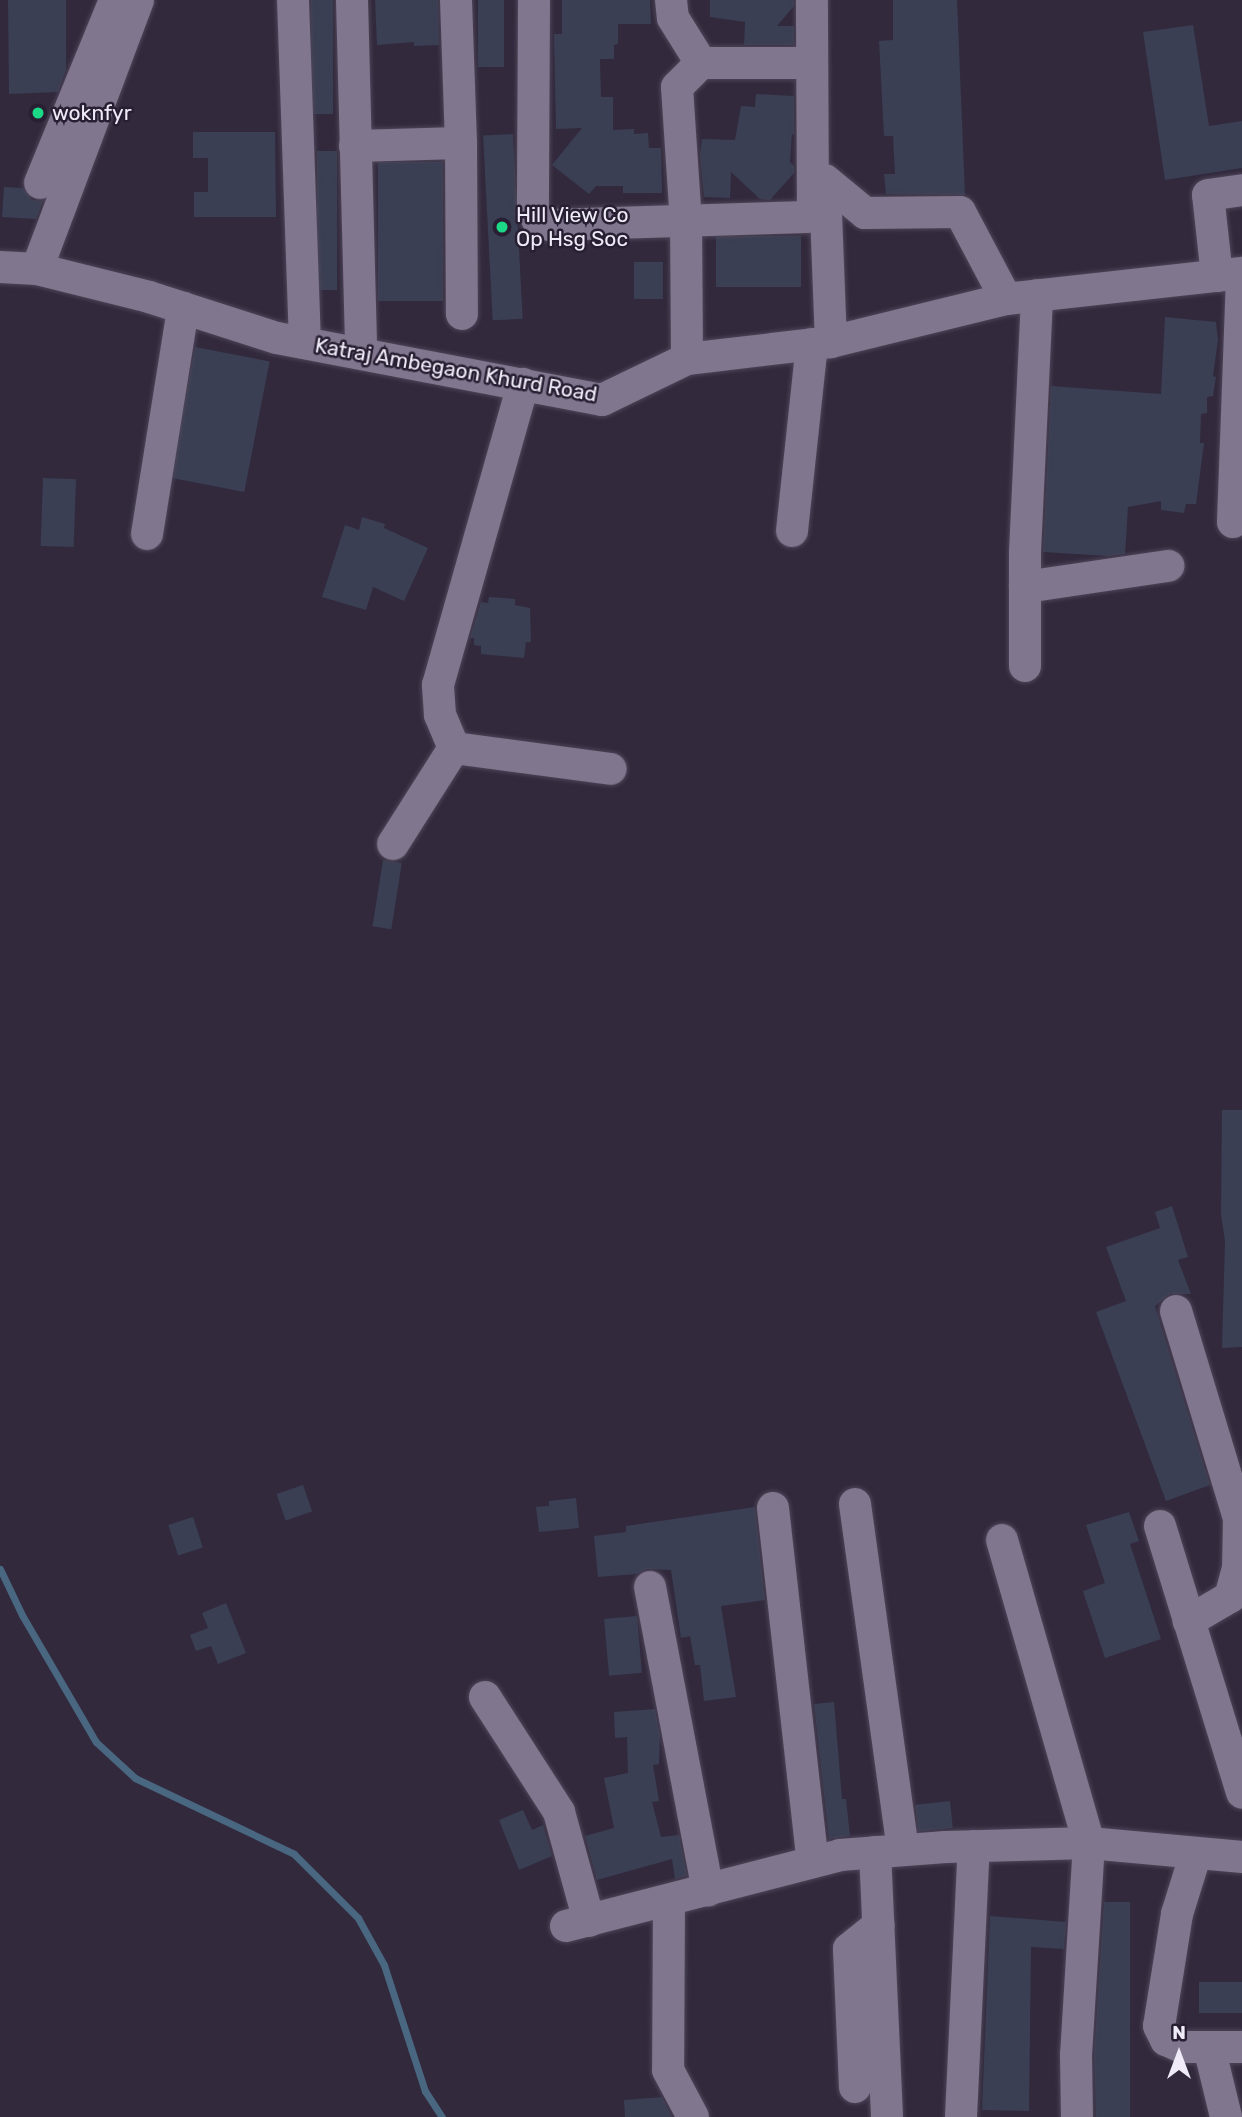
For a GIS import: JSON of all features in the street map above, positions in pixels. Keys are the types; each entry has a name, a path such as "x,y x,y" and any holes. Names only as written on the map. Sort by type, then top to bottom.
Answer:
{"street":[{"path":"40,183 115,0"},
{"path":"37,269 138,0"},
{"path":"293,0 304,343"},
{"path":"352,0 361,353"},
{"path":"456,0 461,143 462,314"},
{"path":"534,0 533,211 538,221 550,225 686,223 806,217 813,210 812,0"},
{"path":"671,0 673,18 701,63"},
{"path":"792,531 822,343 825,180 819,0"},
{"path":"687,359 686,223 677,87 701,63 812,63"},
{"path":"355,146 461,143"},
{"path":"825,180 866,213 960,212 1006,299"},
{"path":"1233,522 1233,274 1208,195 1242,190"},
{"name":"Katraj Ambegaon Khurd Road","path":"0,267 37,269 183,308 277,338 602,400 687,359 822,343 1006,299 1233,274"},
{"path":"1026,666 1025,587 1037,295"},
{"path":"147,534 183,308"},
{"path":"454,748 440,715 438,685 523,384"},
{"path":"1025,587 1168,566"},
{"path":"454,748 611,769"},
{"path":"393,844 454,748"},
{"path":"1176,1311 1239,1518 1238,1568 1230,1597 1189,1621"},
{"path":"855,1504 889,1851 879,1926 887,2117"},
{"path":"773,1508 813,1862"},
{"path":"1160,1526 1242,1793"},
{"path":"1002,1540 1089,1843 1076,2055 1077,2117"},
{"path":"650,1587 708,1890"},
{"path":"485,1697 559,1812 578,1923 840,1855 974,1846 1089,1843 1242,1857"},
{"path":"961,2117 974,1846"},
{"path":"1196,1853 1177,1914 1159,2026 1166,2040 1182,2047 1242,2047"},
{"path":"669,1900 668,2070 693,2117"},
{"path":"855,2087 849,1949 879,1926"},
{"path":"1209,2047 1226,2117"}],"building":[{"path":"8,0 66,0 66,70 58,92 9,94"},
{"path":"311,0 333,0 333,114 311,114"},
{"path":"375,0 438,0 439,45 414,46 414,42 377,45"},
{"path":"478,0 504,0 504,67 478,67"},
{"path":"562,0 650,0 651,24 618,24 618,44 614,45 614,59 600,59 601,97 613,97 613,130 634,129 634,134 648,133 649,148 661,148 662,193 623,193 623,186 596,186 589,194 552,165 582,128 556,129 554,34 562,34"},
{"path":"710,0 794,0 794,6 777,26 794,26 794,45 744,45 745,22 710,17"},
{"path":"893,0 957,0 965,195 886,194 884,174 895,174 893,136 884,136 879,41 893,40"},
{"path":"1193,25 1209,126 1242,121 1242,168 1165,180 1143,32"},
{"path":"756,94 794,96 794,135 792,134 790,162 794,166 794,173 770,200 760,199 731,172 730,198 704,197 700,155 702,139 735,140 741,106 755,107"},
{"path":"193,132 275,132 276,217 194,217 194,192 208,192 208,158 193,158"},
{"name":"Hill View Co Op Hsg Soc","path":"513,134 523,319 493,320 483,136"},
{"path":"317,151 337,151 337,290 317,290"},
{"path":"378,162 443,162 443,301 378,301"},
{"path":"4,187 23,188 32,200 43,201 36,219 2,217"},
{"path":"716,236 801,236 801,287 716,287"},
{"path":"634,262 663,262 663,299 634,299"},
{"path":"1165,317 1216,322 1218,340 1213,376 1216,377 1213,396 1207,397 1207,413 1201,414 1200,443 1204,443 1196,504 1186,504 1184,513 1161,510 1161,501 1128,507 1125,554 1108,556 1043,552 1051,386 1161,394"},
{"path":"195,347 270,362 244,492 170,478"},
{"path":"43,478 76,479 74,547 41,546"},
{"path":"362,517 385,524 384,528 428,548 404,601 373,587 366,610 322,597 345,525 359,530"},
{"path":"489,597 515,599 515,605 530,608 531,642 526,642 524,658 481,654 481,646 474,645 474,638 470,638 481,602 488,603"},
{"path":"383,860 402,863 391,929 373,926"},
{"path":"1222,1110 1242,1110 1242,1347 1222,1348 1225,1241 1221,1214"},
{"path":"1172,1206 1188,1257 1178,1260 1191,1294 1170,1294 1155,1306 1210,1485 1166,1501 1096,1312 1126,1301 1106,1247 1160,1228 1155,1212"},
{"path":"303,1485 312,1511 286,1521 277,1494"},
{"path":"576,1498 579,1528 539,1532 536,1507 549,1506 549,1501"},
{"path":"755,1507 765,1600 721,1606 736,1697 704,1701 700,1665 695,1665 690,1636 681,1638 671,1570 647,1569 637,1574 598,1577 594,1536 626,1532 626,1526"},
{"path":"1129,1512 1139,1541 1130,1544 1161,1639 1105,1658 1083,1591 1105,1583 1086,1525"},
{"path":"193,1517 203,1547 178,1555 168,1525"},
{"path":"226,1603 246,1653 218,1664 211,1646 196,1651 190,1635 208,1628 202,1613"},
{"path":"637,1616 642,1673 609,1676 604,1619"},
{"path":"834,1702 842,1799 846,1799 850,1836 829,1839 814,1704"},
{"path":"655,1709 660,1735 659,1764 653,1765 659,1801 652,1802 661,1837 679,1835 687,1876 675,1879 672,1859 597,1880 585,1836 614,1828 604,1778 628,1773 627,1737 615,1738 614,1712"},
{"path":"950,1801 953,1828 918,1832 915,1805"},
{"path":"523,1810 532,1830 543,1825 552,1856 519,1870 499,1820"},
{"path":"1104,1902 1130,1902 1130,2117 1096,2117 1094,2055"},
{"path":"990,1916 1066,1922 1064,1949 1031,1947 1029,2111 982,2110"},
{"path":"1199,1982 1242,1982 1242,2013 1199,2013"},
{"path":"662,2097 672,2117 625,2117 624,2100"}],"waterway":[{"path":"0,1569 22,1615 96,1742 135,1778 294,1854 358,1918 384,1965 425,2091 442,2117"}],"place":[{"name":"woknfyr","path":"38,113"},
{"name":"Hill View Co Op Hsg Soc","path":"502,227"}]}
